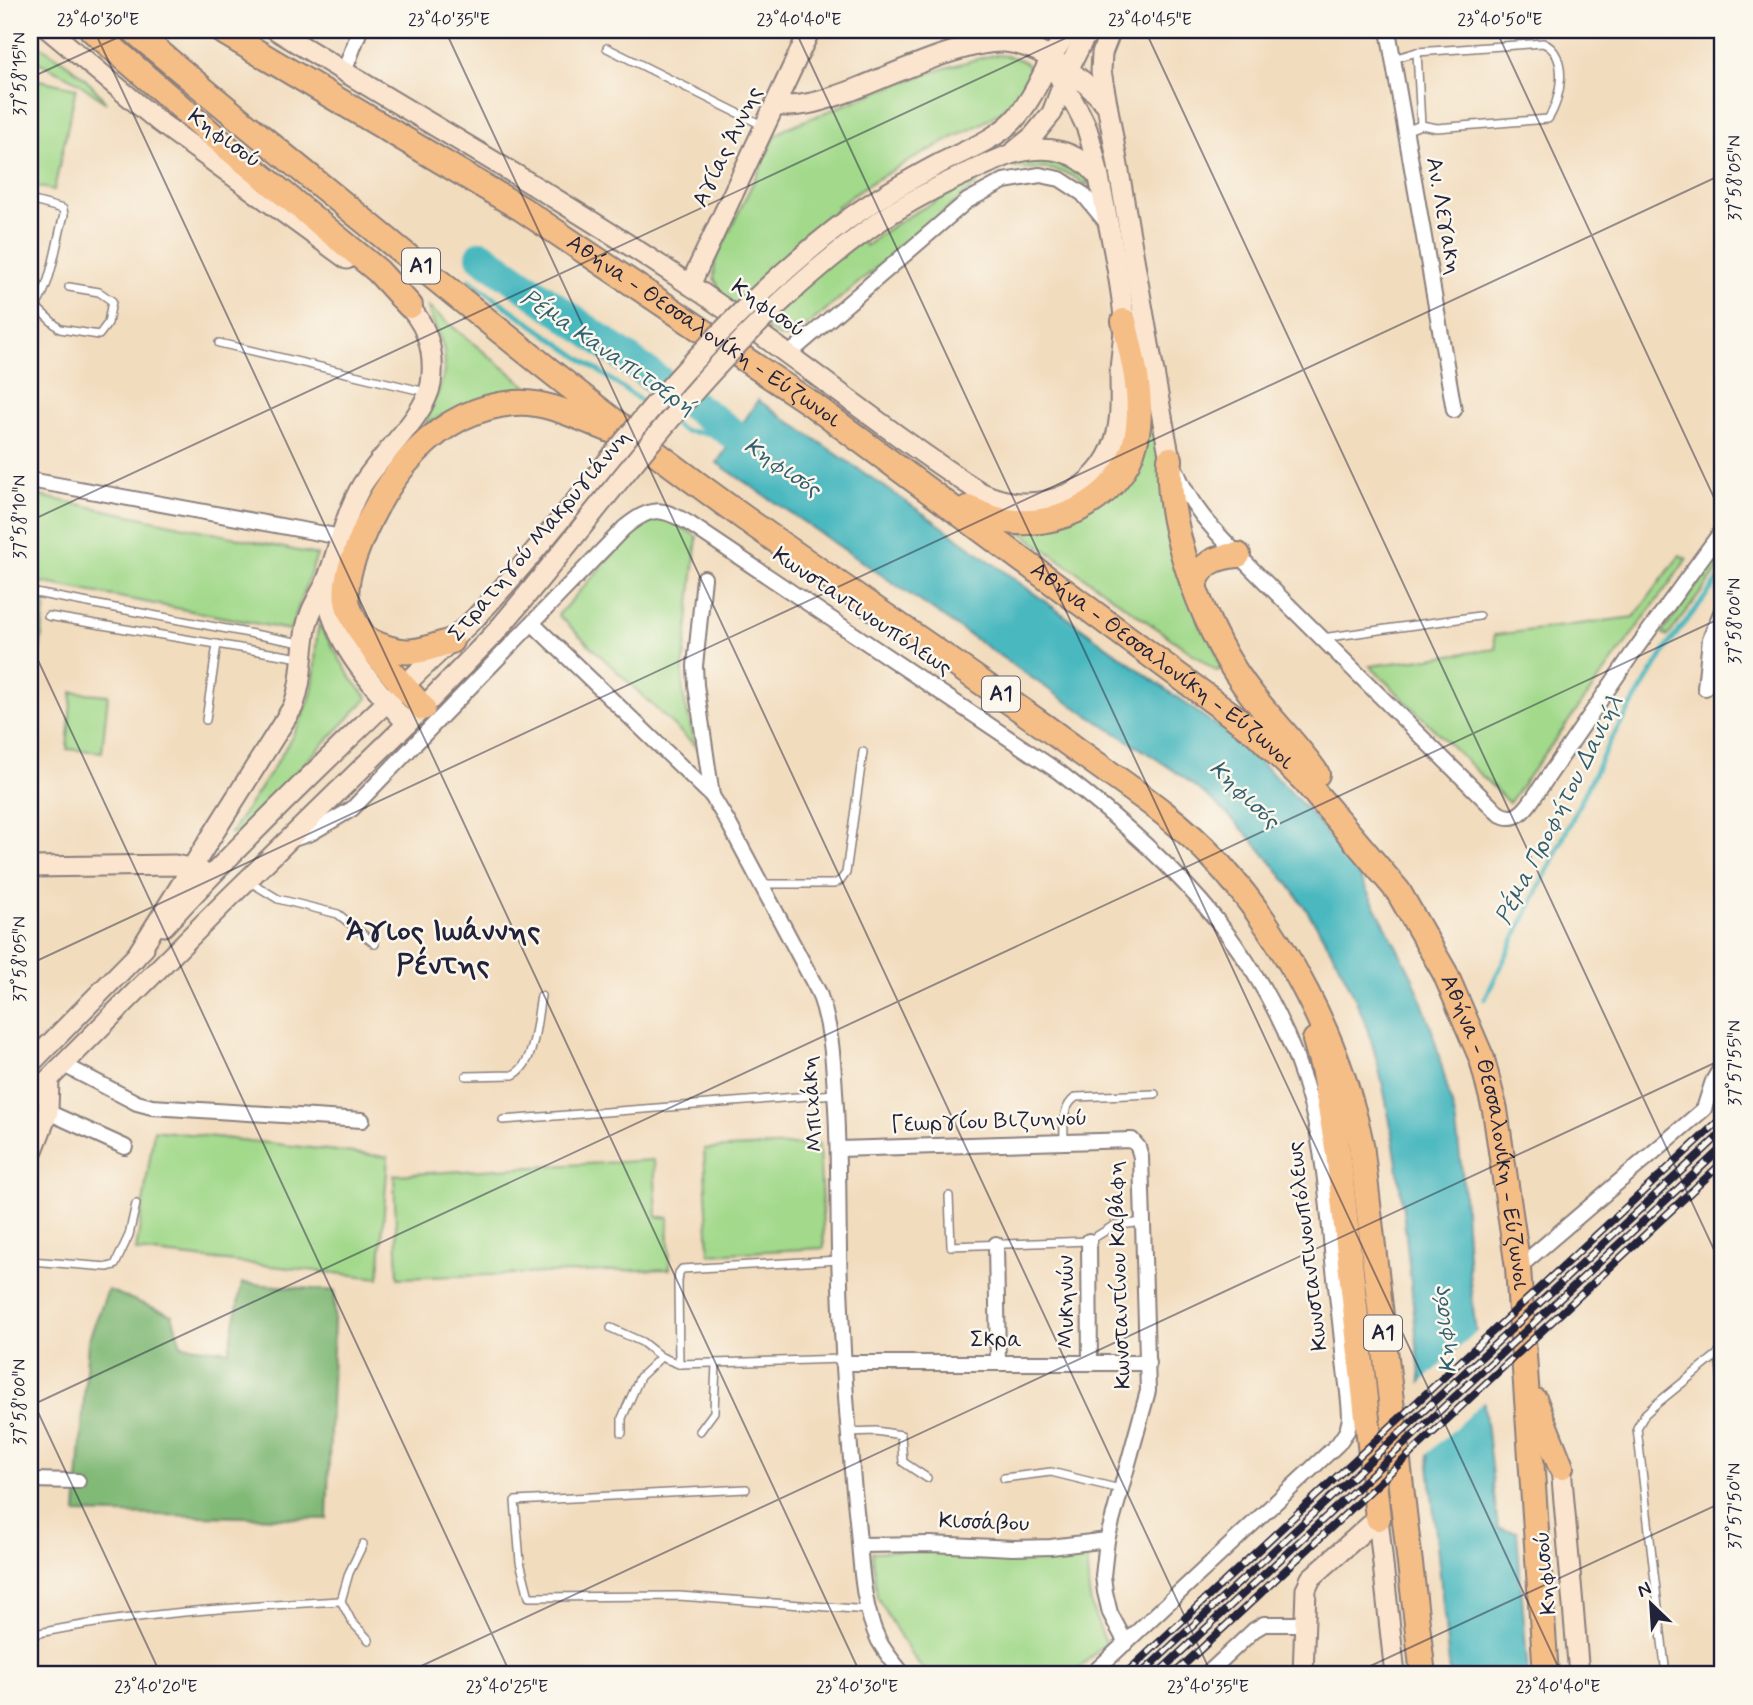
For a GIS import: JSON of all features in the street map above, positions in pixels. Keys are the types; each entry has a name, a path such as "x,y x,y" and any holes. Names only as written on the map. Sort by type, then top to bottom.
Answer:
{"highway":[{"path":"92,30 228,148 378,271 410,306"},
{"name":"Α1","path":"134,30 202,89 641,442 737,513 1011,701 1178,824 1216,861 1255,908 1311,998 1353,1102 1362,1144 1423,1675"},
{"name":"Αθήνα - Θεσσαλονίκη - Εύζωνοι","path":"220,30 522,209 813,405 935,494 1256,733 1304,780 1398,891 1445,973 1482,1059 1495,1110 1518,1268 1546,1675"},
{"path":"935,494 994,518 1036,522 1054,519 1081,509 1112,486 1127,464 1139,424 1136,379 1124,321"},
{"path":"415,716 396,694 368,640 357,626 347,599 349,573 369,519 381,496 405,462 429,439 454,422 494,406 524,402 554,409 641,442"},
{"path":"1170,459 1170,480 1176,515 1194,585 1212,628 1240,679 1313,768 1350,833"},
{"path":"1194,585 1208,562 1238,555"},
{"path":"368,640 393,650 417,653 451,641"},
{"path":"1311,998 1310,1024 1323,1068 1338,1153 1378,1518"},
{"path":"1526,1377 1561,1467"}],"street":[{"name":"Κηφισού","path":"276,30 519,175 690,285 980,492 1006,502 1034,503 1063,496 1082,486 1104,464 1119,422 1124,321 1099,178 1087,130 1066,76 1049,59"},
{"path":"344,72 360,30"},
{"name":"Αγίας Άννης","path":"690,285 810,30"},
{"name":"Στρατηγού Μακρυγιάννη","path":"30,1098 415,716 495,633 637,457 718,364 853,228 913,178 1004,129 1023,110 1049,59 1070,30"},
{"name":"Στρατηγού Μακρυγιάννη","path":"31,1063 135,958 210,877 477,616 514,576 657,402 782,272 853,228 880,220 924,195 1011,154 1033,136 1046,120 1057,102 1083,40 1091,30"},
{"path":"1111,30 1102,53 1101,71 1170,459 1190,501 1238,555 1498,813 1509,818 1526,809 1632,654 1723,529"},
{"name":"Αν. Λεγακη","path":"1388,30 1454,410"},
{"name":"Κηφισού","path":"50,32 158,121 410,306"},
{"path":"775,104 787,107 820,101 964,39 1014,43 1049,59"},
{"path":"1066,76 1086,82 1108,105"},
{"path":"1011,154 1035,149 1066,152 1079,158 1099,178"},
{"path":"789,354 967,201 1004,181 1014,177 1040,175 1060,179 1083,194 1108,226"},
{"path":"135,958 285,723 299,691 310,613 326,581 349,512 363,484 414,418 429,393 432,362 430,346 423,325 410,306"},
{"path":"30,480 341,537"},
{"name":"Κωνσταντινουπόλεως","path":"286,842 311,833 352,809 631,522 649,512 661,510 671,513 1059,772 1114,814 1192,889 1224,928 1255,975 1303,1076 1321,1153 1350,1411 1349,1427 1338,1444 1091,1675"},
{"path":"704,578 695,666 712,796"},
{"path":"326,581 327,603 339,633 365,676 396,694"},
{"path":"1706,688 1710,639 1723,608"},
{"name":"Μπιχάκη","path":"533,624 712,796 819,993 830,1029 835,1094 839,1149 843,1361 860,1545 869,1610 878,1640 904,1675"},
{"path":"30,867 192,867 210,877 230,897"},
{"path":"31,1063 152,1107 362,1120"},
{"path":"1518,1268 1704,1109 1713,1082 1723,1064"},
{"path":"30,1158 48,1112 56,1072"},
{"path":"48,1112 125,1147"},
{"name":"Γεωργίου Βιζυηνού","path":"839,1149 1132,1140 1138,1147"},
{"name":"Κωνσταντίνου Καβάφη","path":"1126,1643 1110,1613 1103,1576 1107,1540 1145,1406 1148,1363 1142,1157 1138,1147"},
{"name":"Μυκηνών","path":"1089,1241 1090,1363"},
{"path":"996,1244 998,1363"},
{"name":"Σκρα","path":"843,1361 1148,1363"},
{"name":"Κηφισού","path":"1561,1467 1579,1675"},
{"path":"30,1480 78,1481"},
{"path":"1303,1675 1306,1589 1311,1578 1378,1518"},
{"path":"1378,1518 1395,1675"},
{"name":"Κισσάβου","path":"860,1545 930,1544 1013,1548 1051,1547 1107,1540"},
{"path":"1206,1675 1254,1630 1264,1625 1304,1624"}],"lane":[{"path":"1393,59 1417,52 1543,43 1558,63 1561,84 1558,103 1548,119 1437,128 1421,125 1405,131"},
{"path":"607,48 765,127"},
{"path":"1417,52 1421,125"},
{"path":"30,200 63,209 64,215 47,282 30,314"},
{"path":"36,307 60,329 99,335 107,323 112,301 99,292 69,287"},
{"path":"219,343 429,393"},
{"path":"30,592 304,651"},
{"path":"48,616 217,644 304,651"},
{"path":"1322,638 1479,616"},
{"path":"205,720 217,644"},
{"path":"760,884 834,884 841,880 846,873 863,752"},
{"path":"247,880 278,899 338,914 375,944"},
{"path":"466,1076 513,1076 520,1072 529,1059 541,996"},
{"path":"503,1120 835,1094"},
{"path":"1064,1142 1064,1114 1068,1103 1076,1097 1156,1094"},
{"path":"949,1196 951,1247 1089,1241 1113,1226 1143,1222"},
{"path":"30,1261 108,1268 115,1265 130,1235 136,1205"},
{"path":"679,1364 678,1282 682,1269 839,1260"},
{"path":"611,1328 642,1342 661,1357 679,1364 843,1361"},
{"path":"1721,1352 1723,1392"},
{"path":"1666,1675 1637,1428 1645,1414 1721,1352"},
{"path":"622,1433 622,1418 639,1377 661,1357"},
{"path":"700,1431 714,1412 716,1363"},
{"path":"848,1432 876,1431 901,1435 903,1462 927,1478"},
{"path":"1004,1478 1051,1472 1120,1489"},
{"path":"746,1489 515,1501 520,1562 529,1597 679,1596 869,1610"},
{"path":"363,1544 349,1573 341,1601 352,1622 369,1640"},
{"path":"30,1635 81,1624 150,1615 341,1601"}],"green space":[{"path":"30,40 81,75 106,103 73,79 30,58"},
{"path":"994,55 1013,57 1024,62 1029,69 1029,78 1016,97 985,122 880,178 837,207 866,246 918,211 973,182 976,181 977,184 791,339 777,336 722,294 714,278 715,261 776,135 789,127 890,87"},
{"path":"30,78 76,88 54,190 30,185"},
{"path":"1045,157 1076,168 1089,184 1085,185 1060,171 1014,168 1029,159"},
{"path":"428,307 534,392 441,416 426,425 442,382 445,363 443,346"},
{"path":"1149,419 1154,423 1221,669 1217,671 1022,533"},
{"path":"30,494 317,555 290,630 30,580"},
{"path":"663,518 674,521 697,537 683,671 683,695 696,747 558,615 637,528 649,521"},
{"path":"1723,549 1723,563 1668,636 1662,633"},
{"path":"1680,555 1687,559 1509,803 1370,666 1496,649 1494,635 1634,617"},
{"path":"30,593 47,595 30,727"},
{"path":"319,624 351,678 368,698 237,833 231,833 285,749 303,715 312,689"},
{"path":"72,692 108,695 102,752 67,749"},
{"path":"154,1130 388,1157 379,1278 136,1251"},
{"path":"819,1144 824,1248 709,1254 704,1149"},
{"path":"654,1160 657,1217 668,1217 670,1269 398,1278 394,1175"},
{"path":"242,1283 335,1291 327,1519 76,1513 88,1341 108,1290 172,1315 181,1345 229,1351"},
{"path":"1081,1549 1087,1553 1090,1600 1106,1643 1071,1675 928,1675 909,1651 877,1597 872,1552 909,1550 1026,1553"}],"water":[{"path":"758,400 940,525 1233,738 1310,813 1357,872 1413,978 1432,1030 1455,1117 1463,1180 1469,1272 1498,1528 1517,1532 1528,1675 1450,1675 1407,1245 1393,1136 1378,1065 1361,1011 1321,932 1260,849 1224,811 1197,788 717,463"}],"pier":[{"path":"1479,1329 1487,1398 1425,1456 1418,1386"}],"waterway":[{"name":"Κηφισός","path":"482,256 769,459"},
{"name":"Ρέμα Καναπιτσερή","path":"469,280 647,405"},
{"name":"Ρέμα Καναπιτσερή","path":"655,411 684,431 734,436"},
{"name":"Ρέμα Προφήτου Δανιήλ","path":"1485,999 1610,741 1671,641 1723,574"}],"railway":[{"path":"1124,1675 1723,1117"},
{"path":"1140,1675 1723,1132"},
{"path":"1156,1675 1723,1147"},
{"path":"1173,1675 1723,1162"}],"district":[{"name":"Άγιος Ιωάννης Ρέντης","path":"443,948"}]}
